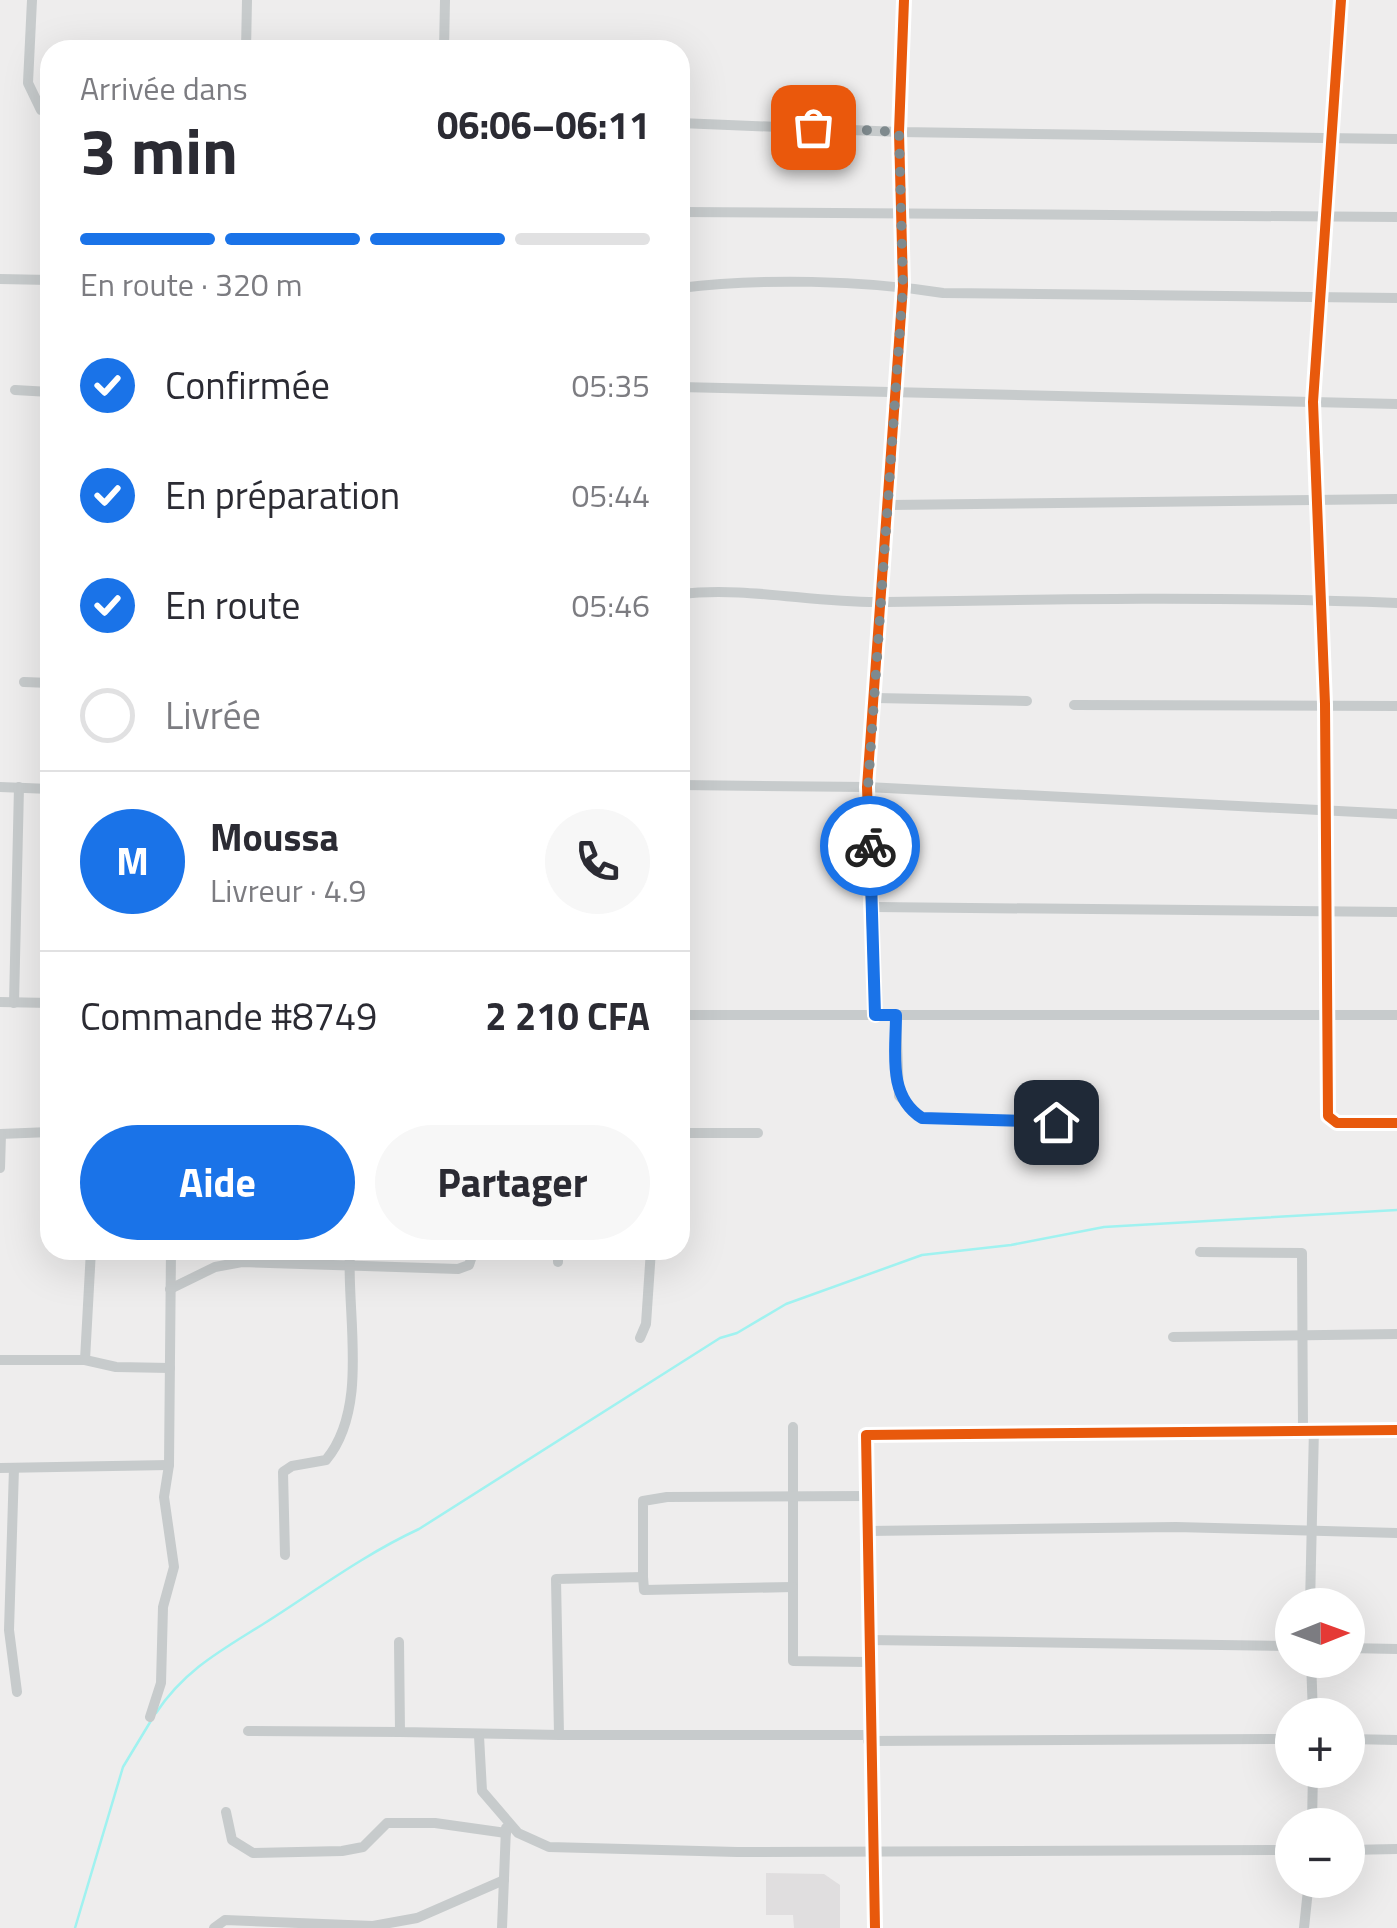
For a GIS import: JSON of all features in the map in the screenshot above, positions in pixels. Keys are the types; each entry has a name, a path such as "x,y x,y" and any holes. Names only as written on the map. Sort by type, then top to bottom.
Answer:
{"street":[{"path":"32,0 28,83 40,108"},
{"path":"246,40 247,0"},
{"path":"444,40 445,0"},
{"path":"875,1015 868,787 903,286 899,132 904,0"},
{"path":"1340,0 1334,139 1317,297 1313,402 1324,704 1328,1116 1337,1123 1397,1122"},
{"path":"690,123 899,132 1397,139"},
{"path":"690,212 1397,217"},
{"path":"0,280 40,280"},
{"path":"690,287 903,286 943,293 1397,298"},
{"path":"690,387 1397,404"},
{"path":"15,390 40,391"},
{"path":"890,505 1397,499"},
{"path":"690,593 730,589 880,602 1033,596 1397,603"},
{"path":"24,682 40,682"},
{"path":"875,698 1028,700"},
{"path":"1074,705 1397,706"},
{"path":"690,786 868,787 1397,814"},
{"path":"0,787 40,788"},
{"path":"14,1003 19,787"},
{"path":"874,907 1397,912"},
{"path":"0,1002 40,1003"},
{"path":"690,1015 1397,1015"},
{"path":"896,1015 899,1096 922,1118 1090,1122"},
{"path":"0,1168 1,1134 40,1132"},
{"path":"690,1133 758,1133"},
{"path":"1200,1252 1302,1253 1310,1588"},
{"path":"85,1360 90,1260"},
{"path":"150,1717 162,1683 163,1607 174,1567 164,1498 169,1465 171,1260"},
{"path":"285,1554 283,1472 292,1466 326,1460 336,1448 346,1417 349,1260"},
{"path":"170,1289 216,1268 242,1262 458,1269 469,1265 471,1260"},
{"path":"640,1338 646,1324 649,1260"},
{"path":"1173,1337 1397,1334"},
{"path":"0,1360 85,1360 116,1367 170,1368"},
{"path":"793,1428 792,1661 867,1662"},
{"path":"874,1928 866,1435 1397,1430"},
{"path":"0,1468 169,1465"},
{"path":"14,1468 9,1630 17,1692"},
{"path":"793,1586 644,1590 643,1501 667,1496 867,1496"},
{"path":"868,1531 1176,1527 1397,1533"},
{"path":"559,1735 556,1579 643,1577"},
{"path":"868,1640 1275,1646"},
{"path":"399,1642 400,1732"},
{"path":"1365,1648 1397,1649"},
{"path":"248,1731 479,1736 1275,1739"},
{"path":"479,1736 482,1791 506,1828 502,1928"},
{"path":"1365,1739 1397,1740"},
{"path":"226,1812 232,1840 253,1853 363,1847 387,1824 435,1823 506,1828 548,1847 874,1852 1275,1850"},
{"path":"1365,1850 1397,1849"},
{"path":"214,1928 225,1920 372,1926 417,1918 504,1880"},
{"path":"1304,1928 1307,1898"}],"shaded area":[{"path":"766,1873 824,1874 840,1885 840,1928 794,1928 793,1915 766,1915"}],"waterway":[{"path":"156,1713 193,1671 221,1651 720,1338 737,1333 786,1304 922,1255 1011,1245 1104,1227 1397,1210"},
{"path":"75,1928 123,1767 152,1719"}],"cycle path":[{"path":"875,1015 867,787 903,286 899,132 904,0"},
{"path":"1341,0 1313,402 1325,704 1328,1116 1337,1123 1397,1123"},
{"path":"875,1928 866,1435 1397,1430"}],"way so far":[{"path":"813,127 899,132 903,286 868,787 870,846"}],"route":[{"path":"870,846 875,1015 896,1015 897,1084 908,1110 922,1118 1056,1122"}]}
